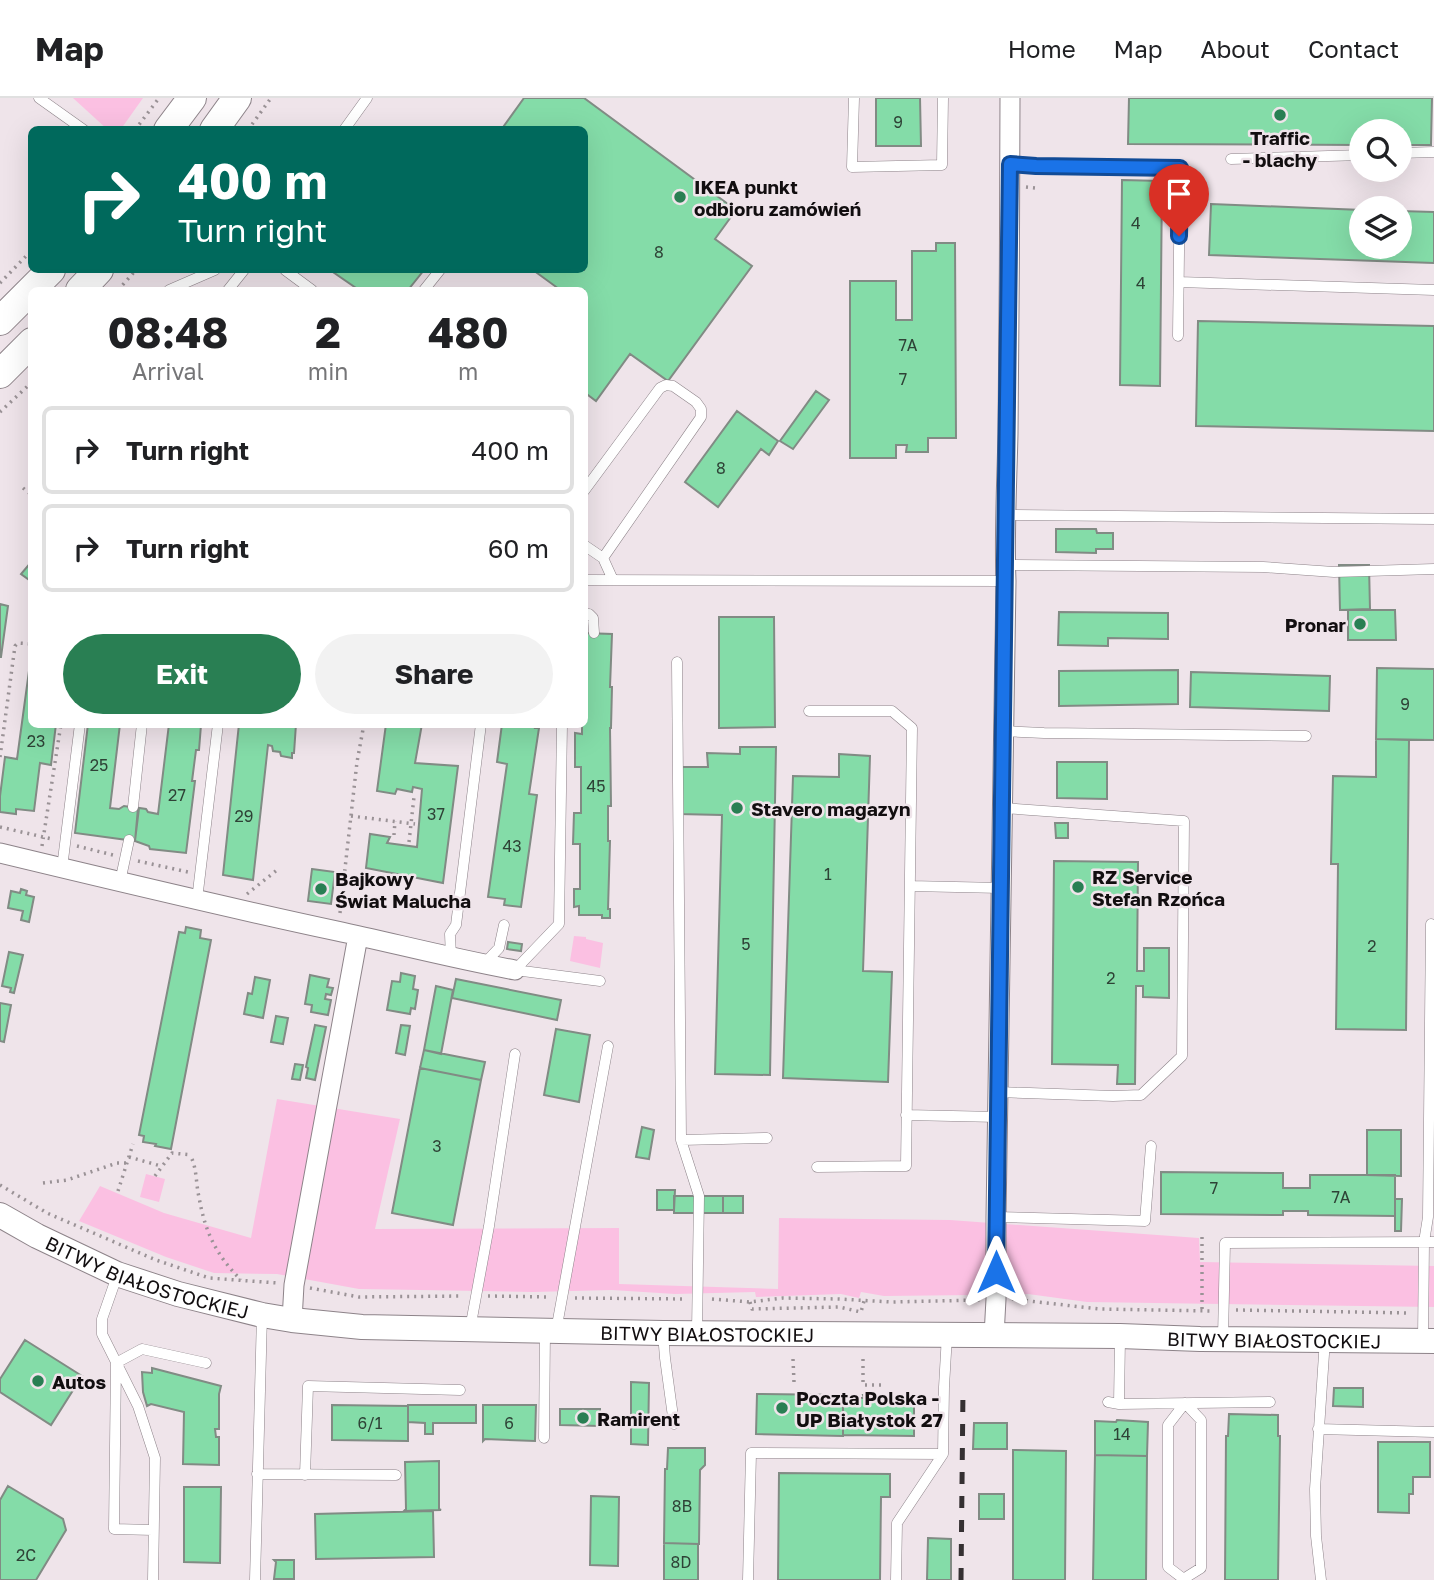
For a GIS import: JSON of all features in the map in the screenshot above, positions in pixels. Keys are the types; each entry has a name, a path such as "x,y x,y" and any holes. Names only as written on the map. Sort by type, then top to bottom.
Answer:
{"main road":[{"path":"171,126 192,98"},
{"path":"217,126 237,98"},
{"path":"34,287 48,273"},
{"path":"83,287 96,273"},
{"path":"0,321 28,293"},
{"path":"0,374 28,346"}],"street":[{"path":"993,1336 996,1299 1003,808 1010,98"},
{"path":"0,853 229,908 514,970"},
{"path":"292,1320 294,1285 358,936"},
{"name":"BITWY BIAŁOSTOCKIEJ","path":"0,1215 117,1274 178,1294 262,1315 362,1327 663,1333 1429,1340"}],"lane":[{"path":"39,98 78,126"},
{"path":"347,126 367,98"},
{"path":"854,98 852,167 942,165 943,98"},
{"path":"1412,153 1434,152"},
{"path":"1231,159 1349,155"},
{"path":"1010,164 1180,168 1178,335"},
{"path":"176,287 208,273"},
{"path":"289,273 308,287"},
{"path":"426,287 438,273"},
{"path":"1179,282 1434,290"},
{"path":"588,486 660,388 673,386 696,402 701,409 701,417 603,558"},
{"path":"1005,515 1434,519"},
{"path":"588,548 603,558 613,580"},
{"path":"588,580 1263,568 1334,572 1434,569"},
{"path":"588,614 593,618 594,633"},
{"path":"677,662 681,1140 699,1196 697,1333"},
{"path":"809,710 892,711 912,728 906,1166 817,1167"},
{"path":"62,868 79,728"},
{"path":"133,807 142,728"},
{"path":"197,900 218,728"},
{"path":"451,958 450,934 456,925 481,728"},
{"path":"514,970 559,924 562,728"},
{"path":"1003,731 1306,736"},
{"path":"998,1093 1141,1095 1182,1056 1184,821 1003,808"},
{"path":"120,882 129,840"},
{"path":"910,886 1001,888"},
{"path":"1429,1340 1431,924"},
{"path":"483,964 499,948 504,925"},
{"path":"514,970 600,981"},
{"path":"544,1438 550,1331 562,1297 608,1046"},
{"path":"470,1330 515,1054"},
{"path":"906,1115 998,1117"},
{"path":"681,1140 767,1138"},
{"path":"996,1217 1145,1221 1151,1146"},
{"path":"1223,1338 1225,1243 1429,1242"},
{"path":"117,1274 102,1319 102,1334 138,1406 155,1458 153,1580"},
{"path":"255,1580 262,1315"},
{"path":"663,1333 674,1424"},
{"path":"896,1580 897,1523 943,1454 947,1335"},
{"path":"1119,1404 1120,1336"},
{"path":"1321,1580 1315,1501 1325,1339"},
{"path":"116,1363 142,1349 206,1363"},
{"path":"116,1363 114,1529 153,1530"},
{"path":"305,1475 308,1387 460,1390"},
{"path":"1108,1402 1270,1402"},
{"path":"1185,1403 1201,1420 1201,1568 1185,1579 1168,1566 1168,1425 1185,1403"},
{"path":"1318,1429 1434,1433"},
{"path":"748,1580 751,1453 943,1454"},
{"path":"257,1474 396,1475"}],"path":[{"path":"138,126 159,98"},
{"path":"251,126 271,98"},
{"path":"0,284 28,254"},
{"path":"121,287 133,273"},
{"path":"0,412 28,386"},
{"path":"23,488 28,492"},
{"path":"0,757 15,646 18,643 28,644"},
{"path":"39,862 60,728"},
{"path":"338,932 357,762 364,728"},
{"path":"410,842 414,797"},
{"path":"351,816 413,824"},
{"path":"394,835 396,821"},
{"path":"0,827 201,874"},
{"path":"229,908 277,870"},
{"path":"118,1191 133,1144"},
{"path":"155,1176 172,1153 192,1157 200,1205 211,1243 241,1280"},
{"path":"129,1157 161,1166"},
{"path":"43,1183 67,1180 117,1163 127,1163"},
{"path":"0,1185 47,1213 156,1260 209,1278 294,1285 359,1297 562,1297 750,1302 783,1298 891,1302 982,1299"},
{"path":"1202,1237 1202,1311"},
{"path":"750,1302 752,1310 839,1307 861,1312 864,1301"},
{"path":"793,1359 793,1382"},
{"path":"863,1359 863,1385 885,1385"}],"shaded area":[{"path":"73,98 143,98 123,126 104,126"},
{"path":"574,936 603,943 600,968 570,961"},
{"path":"277,1099 400,1119 375,1229 619,1228 619,1284 778,1289 779,1218 950,1220 1199,1238 1200,1262 1434,1266 1434,1307 1087,1302 1028,1294 1014,1295 1012,1274 978,1276 975,1295 884,1296 861,1292 859,1298 841,1294 756,1297 755,1292 675,1294 612,1290 533,1292 359,1289 277,1274 214,1273 166,1257 79,1221 100,1186 164,1213 251,1238"},
{"path":"146,1174 165,1179 159,1202 140,1197"}],"building":[{"path":"524,98 584,98 736,210 715,239 752,266 668,381 630,354 596,401 588,395 588,287 556,287 537,273 588,273 588,126 504,126"},
{"path":"876,98 920,98 921,146 876,146"},
{"name":"Traffic - blachy","path":"1129,98 1432,98 1431,145 1412,145 1412,119 1349,119 1349,145 1128,144"},
{"path":"1122,180 1162,181 1160,386 1120,385"},
{"path":"1211,204 1349,209 1349,259 1412,259 1412,211 1434,212 1434,263 1209,255"},
{"path":"936,243 955,243 956,438 928,438 928,452 906,452 907,445 896,445 896,458 850,458 850,281 896,281 896,320 912,320 912,251 936,251"},
{"path":"334,273 422,273 410,287 355,287"},
{"path":"1198,321 1434,326 1434,431 1196,426"},
{"path":"816,391 829,400 793,449 780,441"},
{"path":"737,411 778,441 769,455 761,449 718,507 685,482"},
{"path":"1056,529 1096,529 1097,533 1113,533 1113,549 1096,549 1096,553 1056,552"},
{"path":"1339,565 1369,565 1370,609 1340,610"},
{"path":"28,566 28,579 21,574"},
{"path":"0,604 8,606 1,657 0,657"},
{"path":"1348,610 1395,610 1396,640 1348,640"},
{"path":"1059,612 1168,613 1168,639 1108,638 1108,646 1058,645"},
{"path":"719,617 774,617 775,727 719,728"},
{"path":"588,633 612,634 611,806 608,806 610,918 602,918 602,915 579,915 579,906 574,907 574,889 580,889 580,844 573,844 574,813 581,813 581,767 575,767 575,733 582,734 582,728 588,728"},
{"path":"1377,668 1434,669 1434,740 1376,739"},
{"path":"1178,670 1178,704 1059,706 1059,671"},
{"path":"1191,672 1330,676 1329,711 1190,707"},
{"path":"28,678 28,728 56,728 51,765 40,763 34,811 16,809 16,814 0,812 5,757 17,759"},
{"path":"88,728 120,728 110,808 138,808 135,841 75,833"},
{"path":"169,728 201,728 192,781 195,781 186,853 150,849 149,846 135,841 139,808 158,814"},
{"path":"239,728 296,728 292,758 281,756 280,752 273,751 272,746 268,745 253,880 223,875"},
{"path":"385,728 421,728 415,763 458,766 443,883 366,868 370,834 390,837 387,843 417,847 422,789 413,787 412,792 397,789 395,794 377,791"},
{"path":"501,728 539,728 529,794 537,795 521,907 504,905 505,899 488,897 507,764 497,762"},
{"path":"1376,739 1409,740 1406,1030 1336,1029 1338,864 1331,864 1333,776 1376,777"},
{"path":"740,747 776,747 770,1075 715,1074 722,815 679,814 680,767 708,767 707,753 740,754"},
{"path":"839,754 870,756 863,971 892,972 888,1082 783,1078 793,776 839,777"},
{"path":"1057,762 1107,762 1107,799 1057,798"},
{"path":"1055,823 1068,823 1068,838 1056,838"},
{"path":"1054,861 1138,862 1137,971 1144,971 1144,948 1169,948 1169,998 1143,997 1143,986 1136,986 1135,1084 1117,1084 1118,1065 1052,1064"},
{"path":"312,869 335,872 331,904 308,901"},
{"path":"21,889 27,891 26,895 34,897 29,922 21,920 23,911 8,908 11,891 20,893"},
{"path":"186,927 201,930 200,938 211,940 171,1149 143,1142 144,1136 139,1135 179,932 185,933"},
{"path":"508,942 522,944 521,951 507,949"},
{"path":"9,952 23,955 14,993 10,992 11,988 2,986"},
{"path":"401,973 415,976 413,989 418,990 415,1009 411,1008 410,1014 387,1010 392,981 400,982"},
{"path":"310,975 329,979 327,987 333,988 331,995 326,994 325,999 331,1000 328,1015 311,1012 312,1005 305,1004"},
{"path":"255,977 270,980 263,1018 244,1014 248,993 252,994"},
{"path":"456,979 561,1000 557,1020 452,998"},
{"path":"436,986 453,990 441,1054 424,1050"},
{"path":"0,1003 11,1005 4,1042 0,1041"},
{"path":"276,1016 288,1018 283,1044 271,1042"},
{"path":"315,1025 326,1027 315,1080 306,1078 306,1067"},
{"path":"401,1025 410,1026 405,1055 396,1053"},
{"path":"556,1029 590,1035 579,1102 544,1095"},
{"path":"424,1050 485,1062 481,1080 420,1068"},
{"path":"295,1064 303,1065 300,1080 292,1079"},
{"path":"420,1068 481,1080 453,1225 392,1213"},
{"path":"642,1127 654,1130 649,1159 636,1157"},
{"path":"1367,1130 1401,1130 1401,1176 1367,1175"},
{"path":"1161,1172 1283,1173 1283,1188 1310,1188 1310,1175 1395,1175 1395,1216 1308,1215 1308,1211 1283,1211 1283,1215 1161,1214"},
{"path":"657,1190 675,1190 674,1210 657,1210"},
{"path":"674,1196 723,1196 723,1213 674,1213"},
{"path":"723,1196 743,1196 743,1213 723,1213"},
{"path":"1395,1199 1402,1199 1401,1231 1395,1231"},
{"path":"25,1340 82,1376 51,1425 0,1392 0,1379"},
{"path":"152,1368 221,1386 219,1429 215,1429 216,1437 219,1437 219,1465 183,1464 184,1412 151,1404 147,1406 142,1372 152,1373"},
{"path":"631,1382 649,1383 648,1445 631,1444"},
{"path":"1334,1388 1363,1388 1363,1407 1333,1406"},
{"path":"757,1394 843,1395 843,1436 756,1434"},
{"path":"843,1395 852,1395 852,1398 864,1398 863,1395 914,1396 914,1436 843,1435"},
{"path":"332,1405 408,1406 408,1441 332,1440"},
{"path":"408,1405 476,1405 476,1423 433,1423 433,1434 425,1434 425,1423 408,1422"},
{"path":"483,1405 536,1405 535,1441 483,1441"},
{"path":"560,1409 600,1409 600,1426 560,1425"},
{"path":"1229,1414 1278,1415 1278,1580 1225,1580 1226,1436"},
{"path":"1095,1421 1148,1422 1147,1456 1095,1455"},
{"path":"974,1423 1007,1423 1007,1449 973,1449"},
{"path":"1378,1442 1430,1442 1430,1477 1413,1477 1409,1513 1378,1512"},
{"path":"668,1448 705,1448 705,1465 700,1470 699,1544 664,1543 665,1469"},
{"path":"1013,1450 1066,1451 1065,1580 1013,1580"},
{"path":"1095,1455 1147,1456 1146,1580 1093,1580"},
{"path":"439,1461 441,1510 404,1511 405,1462"},
{"path":"779,1473 890,1474 890,1497 881,1497 880,1580 778,1580"},
{"path":"8,1486 63,1519 66,1530 36,1580 0,1580 0,1500"},
{"path":"184,1487 221,1487 220,1563 184,1562"},
{"path":"979,1494 1004,1494 1004,1519 979,1519"},
{"path":"591,1496 619,1497 618,1566 590,1565"},
{"path":"433,1511 434,1557 316,1559 315,1514"},
{"path":"928,1538 951,1539 951,1580 927,1580"},
{"path":"664,1543 698,1544 698,1580 664,1580"},
{"path":"274,1560 294,1560 294,1579 274,1579"}],"railway":[{"path":"961,1580 963,1389"}],"place":[{"name":"Traffic - blachy","path":"1280,115"},
{"name":"IKEA punkt odbioru zamówień","path":"680,197"},
{"name":"Pronar","path":"1360,624"},
{"name":"Stavero magazyn","path":"737,808"},
{"name":"RZ Service Stefan Rzońca","path":"1078,887"},
{"name":"Bajkowy Świat Malucha","path":"321,889"},
{"name":"Autos","path":"38,1381"},
{"name":"Poczta Polska - UP Białystok 27","path":"782,1408"},
{"name":"Ramirent","path":"583,1418"}],"route":[{"path":"996,1272 1010,164 1180,168 1179,236"}]}
